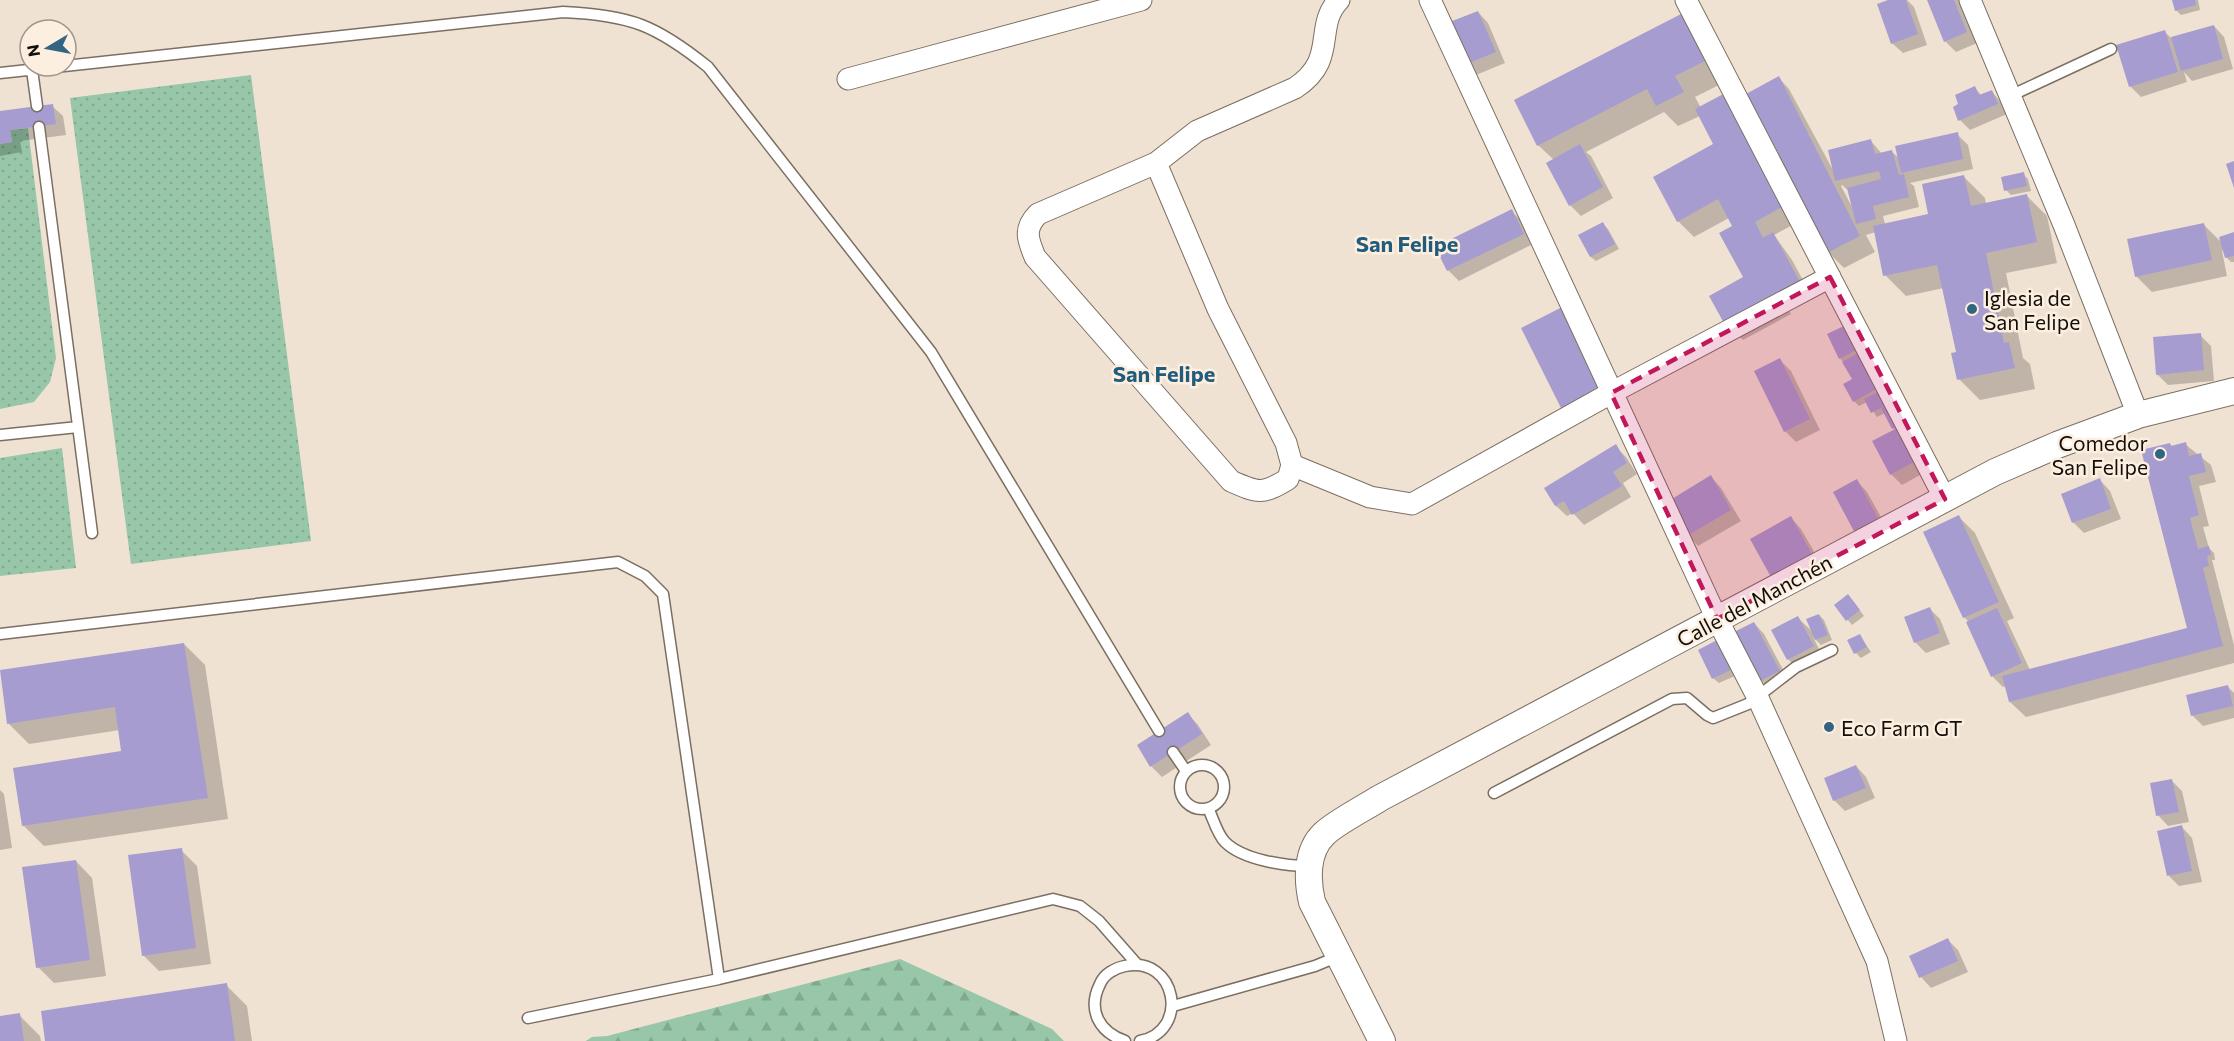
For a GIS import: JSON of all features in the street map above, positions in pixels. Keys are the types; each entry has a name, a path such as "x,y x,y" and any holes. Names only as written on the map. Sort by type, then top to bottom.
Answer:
{"street":[{"path":"848,79 1141,0"},
{"path":"1156,163 1218,309 1286,443 1292,465 1288,479 1268,491 1250,490 1231,482 1035,257 1028,238 1031,221 1038,214 1156,163 1197,131 1304,82 1317,68 1324,49 1328,16 1339,0"},
{"path":"1430,0 1717,619 1758,698 1877,961 1896,1041"},
{"path":"1686,0 1945,500"},
{"path":"1970,0 2064,225 2138,415"},
{"path":"1292,465 1370,496 1412,504 1611,393 1830,277"},
{"name":"Calle del Manchén","path":"1309,866 1312,855 1324,834 1380,798 1995,472 2057,445 2138,415 2234,391"},
{"path":"1309,866 1309,890 1312,902 1382,1041"}],"lane":[{"path":"78,65 563,12 603,14 642,24 677,42 708,67 931,352 1159,731"},
{"path":"2010,96 2111,49"},
{"path":"0,73 18,71"},
{"path":"33,78 37,106"},
{"path":"39,127 92,533"},
{"path":"0,435 78,427"},
{"path":"0,633 618,562 645,576 663,594 719,979"},
{"path":"1494,793 1672,699 1687,698 1713,718 1748,704 1796,667 1832,650"},
{"path":"1173,752 1186,771"},
{"path":"1194,765 1206,765 1218,771 1224,783 1223,795 1215,806 1203,810 1191,807 1181,798 1179,785 1186,771 1194,765"},
{"path":"1208,808 1225,842 1270,863 1309,866"},
{"path":"528,1018 719,979 1053,899 1080,906 1098,921 1136,963 1155,970 1169,986 1173,1006 1166,1025 1148,1040"},
{"path":"1173,1006 1315,966 1339,956"},
{"path":"1125,1041 1112,1036 1098,1021 1094,1000 1101,981 1116,968 1136,963"}],"highlighted area":[{"path":"1830,277 1945,499 1717,619 1611,393"}],"green space":[{"path":"251,75 311,541 131,564 70,98"},
{"path":"28,128 56,358 50,382 34,402 0,409 0,144 12,142 10,130"},
{"path":"62,448 76,568 0,576 0,458"},
{"path":"900,959 1052,1029 1064,1041 586,1041 592,1037 607,1036"}],"building":[{"path":"1888,0 1906,0 1918,34 1891,44 1877,4"},
{"path":"1927,0 1954,0 1967,32 1944,42"},
{"path":"2172,0 2195,0 2196,5 2175,11"},
{"path":"1478,11 1496,52 1464,65 1447,23"},
{"path":"1683,13 1707,60 1675,76 1684,92 1656,106 1647,89 1537,146 1514,100"},
{"path":"2214,25 2223,59 2181,71 2171,37"},
{"path":"2165,30 2178,72 2129,87 2116,45"},
{"path":"1779,76 1860,236 1827,253 1746,94"},
{"path":"1975,86 1979,95 1992,90 1998,104 1958,121 1953,107 1958,104 1955,95"},
{"path":"1729,91 1789,203 1755,222 1763,238 1773,232 1801,284 1725,325 1709,296 1743,277 1719,233 1732,226 1718,199 1677,222 1653,177 1713,144 1695,109"},
{"path":"53,104 56,124 10,130 12,142 0,144 0,111"},
{"path":"1958,132 1963,159 1901,173 1895,146"},
{"path":"1871,139 1875,154 1892,150 1899,175 1904,174 1909,197 1873,206 1876,219 1856,224 1847,188 1881,179 1879,171 1835,181 1828,150"},
{"path":"1580,144 1603,187 1569,206 1546,163"},
{"path":"2234,161 2234,188 2226,164"},
{"path":"2024,172 2027,186 2004,191 2001,177"},
{"name":"Iglesia de San Felipe","path":"1964,175 1971,206 2027,194 2037,242 1986,253 2004,343 2009,342 2015,368 1957,380 1951,353 1956,352 1937,265 1883,276 1873,226 1928,214 1922,184"},
{"path":"1512,209 1524,234 1447,271 1435,247"},
{"path":"1603,222 1615,244 1590,257 1578,235"},
{"path":"2204,223 2212,260 2135,277 2127,239"},
{"path":"2234,232 2234,256 2225,258 2219,237"},
{"path":"1566,305 1608,389 1563,412 1521,328"},
{"path":"1846,325 1858,349 1839,359 1827,334"},
{"path":"2201,333 2204,370 2156,375 2153,337"},
{"path":"1866,349 1885,384 1853,402 1843,384 1852,379 1842,362"},
{"path":"1780,358 1810,419 1784,432 1754,371"},
{"path":"1885,388 1904,423 1892,429 1881,408 1871,413 1864,399"},
{"path":"1903,425 1921,458 1890,475 1872,441"},
{"path":"2186,442 2189,456 2201,453 2206,472 2189,476 2199,515 2190,518 2198,549 2209,546 2211,555 2207,556 2209,566 2203,568 2223,646 2009,702 2002,676 2187,628 2141,450 2170,443 2171,446"},
{"path":"1616,444 1627,463 1613,472 1622,486 1572,515 1564,501 1555,506 1544,488"},
{"path":"1711,475 1731,510 1687,536 1667,502"},
{"path":"2100,478 2111,509 2072,523 2061,494"},
{"path":"1857,479 1880,522 1856,535 1833,492"},
{"path":"1959,515 1999,602 1963,618 1923,532"},
{"path":"1791,516 1813,556 1772,579 1750,539"},
{"path":"1848,594 1860,610 1846,621 1834,605"},
{"path":"1930,607 1940,633 1914,643 1904,617"},
{"path":"1997,608 2022,663 1991,677 1966,622"},
{"path":"1819,614 1828,635 1815,640 1806,619"},
{"path":"1798,616 1814,646 1787,660 1771,630"},
{"path":"1754,622 1780,671 1760,681 1734,632"},
{"path":"1860,634 1867,647 1854,654 1847,640"},
{"path":"1717,640 1731,670 1712,679 1698,650"},
{"path":"184,643 208,798 22,826 13,768 121,751 115,707 7,724 0,670"},
{"path":"2228,685 2233,706 2191,716 2186,695"},
{"path":"1188,712 1202,734 1150,767 1137,745"},
{"path":"1856,765 1866,788 1833,801 1824,778"},
{"path":"2172,779 2179,812 2156,816 2150,783"},
{"path":"2182,825 2192,871 2167,876 2157,831"},
{"path":"182,848 196,948 142,956 128,855"},
{"path":"76,860 90,960 36,968 22,867"},
{"path":"1948,938 1958,961 1919,978 1909,956"},
{"path":"227,983 235,1041 45,1041 41,1011"},
{"path":"20,1013 24,1041 0,1041 0,1016"}],"place":[{"name":"Iglesia de San Felipe","path":"1972,309"},
{"name":"Comedor San Felipe","path":"2160,454"},
{"name":"Eco Farm GT","path":"1829,727"}],"district":[{"name":"San Felipe","path":"1407,243"},
{"name":"San Felipe","path":"1164,373"}]}
